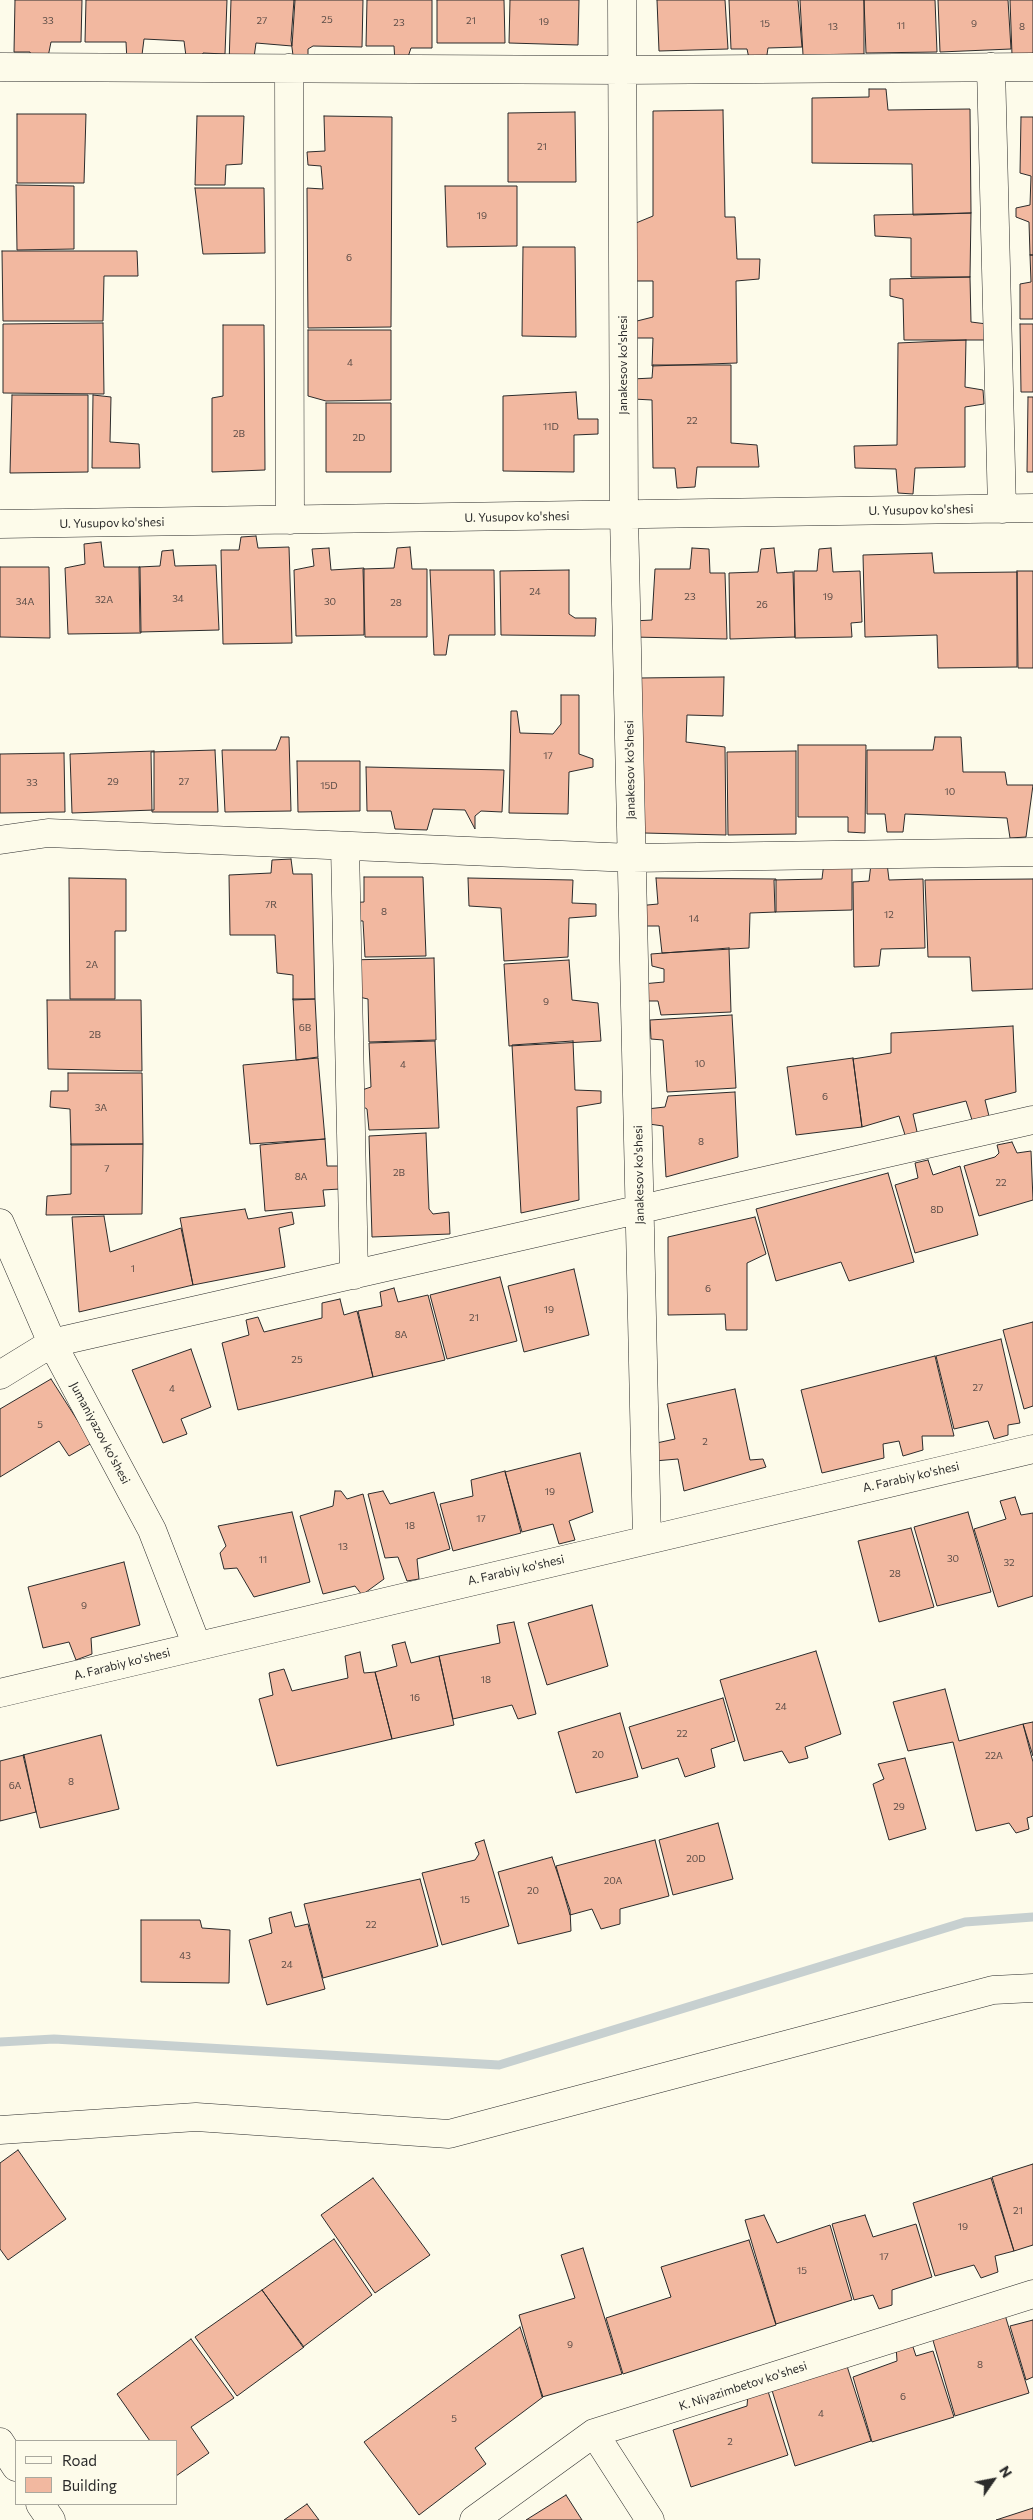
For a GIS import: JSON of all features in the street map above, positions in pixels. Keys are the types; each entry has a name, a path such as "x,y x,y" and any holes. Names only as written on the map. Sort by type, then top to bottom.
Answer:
{"main road":[{"name":"Janakesov ko'shesi","path":"622,0 624,515 647,1540"},
{"path":"0,67 622,70 1033,67"},
{"path":"991,67 1002,509"},
{"path":"289,68 290,520"},
{"name":"U. Yusupov ko'shesi","path":"0,524 1033,508"},
{"path":"0,840 48,833 632,858 1033,852"},
{"path":"345,846 354,1275"},
{"path":"0,1375 52,1343 640,1211 1033,1120"},
{"name":"Jumaniyazov ko'shesi","path":"0,1223 52,1343 152,1530 197,1646"},
{"name":"A. Farabiy ko'shesi","path":"0,1693 1033,1448"},
{"path":"0,2130 196,2117 449,2134 993,1990 1033,1988"},
{"name":"K. Niyazimbetov ko'shesi","path":"474,2520 594,2433 1033,2294"},
{"path":"594,2433 650,2520"},
{"path":"0,2442 15,2465"},
{"path":"41,2505 51,2520"}],"building":[{"path":"15,0 82,0 81,42 51,42 47,62 32,60 30,52 14,52"},
{"path":"86,0 227,0 225,54 203,53 200,64 187,64 184,41 144,39 141,63 127,62 126,42 85,42"},
{"path":"231,0 295,0 292,46 256,43 253,65 229,65"},
{"path":"294,0 363,0 362,47 313,46 308,49 308,63 294,63 291,40"},
{"path":"367,0 432,0 432,48 411,48 406,63 395,63 394,46 366,46"},
{"path":"437,0 504,0 505,43 437,43"},
{"path":"510,0 579,0 578,45 509,43"},
{"path":"657,0 725,0 728,49 659,51"},
{"path":"729,0 798,0 802,47 768,48 765,68 751,68 747,49 731,49"},
{"path":"800,0 864,0 864,54 803,55"},
{"path":"864,0 935,0 937,52 866,53"},
{"path":"938,0 1008,0 1011,49 940,52"},
{"path":"1010,0 1033,0 1033,55 1012,55"},
{"path":"869,89 886,89 888,110 970,109 971,213 913,215 912,164 812,163 812,98 869,97"},
{"path":"723,110 725,217 735,217 737,259 760,259 759,279 736,281 737,363 652,366 653,338 634,338 633,322 653,317 653,281 636,281 636,223 653,216 653,111"},
{"path":"575,112 576,182 508,182 508,113"},
{"path":"17,114 86,114 84,183 17,183"},
{"path":"197,116 244,116 242,164 226,165 225,185 195,185"},
{"path":"324,116 392,117 391,327 308,328 307,188 323,189 321,166 308,165 307,152 325,151"},
{"path":"1021,117 1033,117 1033,255 1030,255 1029,222 1016,217 1016,208 1030,205 1031,176 1020,173"},
{"path":"16,185 74,186 74,249 17,250"},
{"path":"445,186 517,186 517,246 447,247"},
{"path":"195,188 264,188 265,253 203,254"},
{"path":"971,213 970,277 911,277 911,238 875,236 874,215"},
{"path":"523,247 575,247 576,337 522,336"},
{"path":"2,251 137,251 138,276 104,276 103,321 3,321"},
{"path":"1030,255 1033,255 1033,319 1020,319 1020,284 1031,282"},
{"path":"970,277 971,322 987,324 986,340 904,340 903,299 890,296 890,279"},
{"path":"103,323 104,394 3,393 3,324"},
{"path":"1020,324 1033,324 1033,392 1021,392"},
{"path":"223,325 264,325 265,470 212,472 212,398 223,396"},
{"path":"308,330 391,330 391,400 326,401 308,396"},
{"path":"966,340 965,387 983,390 984,404 965,407 965,467 915,468 913,494 898,493 896,469 855,468 854,446 897,445 898,343"},
{"path":"653,365 731,365 731,443 757,445 759,467 697,467 695,487 677,488 675,468 653,468 652,400 633,399 632,379 652,378"},
{"path":"576,392 578,419 598,419 598,434 574,435 574,472 503,471 503,396"},
{"path":"12,395 88,395 88,472 10,473"},
{"path":"93,395 111,397 110,442 139,444 140,468 92,468"},
{"path":"1028,397 1033,397 1033,472 1027,472"},
{"path":"326,403 391,403 391,472 326,472"},
{"path":"256,536 258,548 289,547 292,643 223,644 221,550 239,550 241,537"},
{"path":"101,542 104,567 140,567 141,633 68,634 65,568 85,564 84,544"},
{"path":"410,547 412,569 427,569 427,637 365,637 363,569 394,568 397,548"},
{"path":"329,548 331,570 364,568 364,635 296,636 294,570 314,566 312,549"},
{"path":"692,548 709,549 710,573 725,573 727,639 632,637 632,621 652,620 655,569 690,569"},
{"path":"774,548 777,573 793,572 795,637 730,639 729,573 758,572 761,549"},
{"path":"831,548 833,572 860,571 862,622 851,623 852,637 795,638 794,571 817,571 819,549"},
{"path":"173,550 175,566 216,565 219,630 140,632 139,567 160,566 162,551"},
{"path":"932,553 934,573 1017,572 1017,667 938,668 937,635 865,637 863,555"},
{"path":"0,567 49,567 50,638 0,637"},
{"path":"430,570 494,570 495,635 449,635 446,655 434,655"},
{"path":"569,570 569,614 575,618 596,618 595,636 501,635 500,571"},
{"path":"1017,571 1033,571 1033,668 1018,668"},
{"path":"724,677 723,716 687,715 686,742 725,747 726,835 644,833 639,678"},
{"path":"561,695 579,695 579,754 593,759 593,767 569,772 568,814 509,813 511,711 517,711 520,733 553,734 561,724"},
{"path":"281,737 289,737 291,811 225,812 222,750 276,750"},
{"path":"935,737 961,737 963,772 1005,772 1007,785 1033,785 1026,837 1010,838 1007,818 905,814 903,832 887,832 885,814 867,814 867,750 933,750"},
{"path":"798,745 866,745 865,833 848,832 848,817 798,817"},
{"path":"215,750 218,812 152,812 151,752"},
{"path":"154,751 154,810 72,813 70,754"},
{"path":"796,751 796,834 728,835 727,752"},
{"path":"64,753 65,812 0,813 0,754"},
{"path":"297,761 360,761 360,811 298,812"},
{"path":"366,767 504,770 502,812 481,811 475,816 475,829 465,810 433,809 427,830 395,829 391,811 367,811"},
{"path":"291,859 293,874 312,874 315,999 293,1000 293,975 277,973 275,935 230,935 229,875 271,873 272,860"},
{"path":"824,862 852,862 852,910 775,912 774,880 822,879"},
{"path":"887,863 889,880 923,879 925,948 881,949 879,966 854,967 853,882 869,881 871,864"},
{"path":"364,877 423,877 426,956 365,957 363,921 344,920 344,903 364,902"},
{"path":"69,878 126,879 126,931 115,931 115,999 70,999"},
{"path":"468,878 573,880 572,903 596,904 596,916 569,918 568,957 504,961 501,908 469,906"},
{"path":"656,878 776,879 776,912 750,913 749,948 662,953 659,926 639,926 637,906 658,904"},
{"path":"1033,879 1033,989 972,991 970,957 928,957 925,880"},
{"path":"729,948 731,1012 661,1015 658,1001 643,1001 642,984 664,982 664,969 652,966 651,954"},
{"path":"434,958 436,1040 369,1042 368,999 350,995 348,960"},
{"path":"569,960 572,1000 598,1003 601,1041 509,1046 504,964"},
{"path":"293,999 315,999 318,1057 296,1060"},
{"path":"47,1000 141,1000 142,1071 48,1069"},
{"path":"732,1015 736,1088 667,1092 663,1040 651,1039 650,1020"},
{"path":"1013,1026 1016,1092 985,1100 989,1116 972,1120 966,1101 913,1114 918,1136 906,1138 899,1116 862,1127 853,1059 891,1053 891,1033"},
{"path":"435,1041 439,1128 369,1130 367,1109 357,1103 356,1092 371,1087 369,1043"},
{"path":"573,1041 575,1090 601,1091 601,1103 577,1107 579,1200 521,1213 512,1045"},
{"path":"318,1058 325,1139 250,1144 243,1065"},
{"path":"853,1058 862,1127 796,1135 787,1067"},
{"path":"68,1073 142,1073 143,1144 71,1145 70,1109 50,1107 51,1091 68,1091"},
{"path":"735,1092 738,1157 666,1177 663,1126 649,1124 647,1109 665,1107 668,1096"},
{"path":"426,1133 429,1209 433,1214 449,1212 450,1234 372,1237 369,1136"},
{"path":"325,1139 327,1166 339,1166 340,1189 323,1190 325,1206 265,1211 260,1145"},
{"path":"1012,1142 1017,1153 1031,1151 1033,1200 979,1216 964,1166 995,1157 999,1153 997,1145"},
{"path":"71,1144 143,1144 142,1214 46,1215 47,1196 71,1194"},
{"path":"928,1160 933,1175 960,1166 978,1235 915,1253 895,1185 918,1178 915,1163"},
{"path":"888,1173 914,1262 849,1281 841,1262 776,1281 756,1209"},
{"path":"245,1209 248,1219 292,1212 294,1224 279,1228 285,1267 193,1285 180,1218"},
{"path":"104,1216 110,1252 181,1228 193,1285 79,1312 72,1217"},
{"path":"755,1217 766,1254 747,1263 747,1330 726,1330 725,1314 668,1315 668,1237"},
{"path":"574,1269 589,1335 524,1352 508,1286"},
{"path":"500,1277 517,1341 447,1359 430,1295"},
{"path":"394,1288 398,1302 428,1295 445,1360 373,1377 358,1311 382,1306 380,1292"},
{"path":"340,1299 344,1315 357,1311 373,1377 238,1410 222,1343 249,1335 246,1320 258,1317 264,1332 322,1318 322,1303"},
{"path":"1033,1322 1033,1406 1024,1409 1003,1330"},
{"path":"1001,1339 1020,1423 1008,1425 1008,1435 994,1439 988,1421 954,1429 936,1356"},
{"path":"191,1349 211,1407 181,1419 187,1434 163,1443 132,1370"},
{"path":"935,1356 954,1436 922,1436 923,1450 903,1456 899,1441 883,1444 884,1458 822,1473 801,1390"},
{"path":"51,1379 92,1443 69,1456 59,1441 0,1477 0,1409"},
{"path":"735,1389 750,1460 763,1459 766,1467 684,1491 678,1459 654,1461 652,1444 675,1439 667,1404"},
{"path":"580,1453 593,1512 569,1521 575,1540 559,1544 553,1524 522,1532 505,1472"},
{"path":"505,1471 521,1533 453,1551 440,1504 473,1496 471,1480"},
{"path":"335,1491 341,1491 347,1499 363,1494 384,1579 362,1595 355,1586 323,1594 300,1516 333,1506"},
{"path":"383,1491 390,1504 434,1492 450,1549 417,1559 419,1579 407,1581 398,1557 385,1558 368,1494"},
{"path":"1015,1497 1021,1515 1033,1513 1033,1596 998,1607 974,1529 1006,1519 1000,1501"},
{"path":"292,1512 310,1582 254,1597 237,1568 224,1569 220,1553 226,1546 218,1526"},
{"path":"968,1512 991,1592 937,1606 914,1527"},
{"path":"911,1528 934,1607 879,1622 858,1541"},
{"path":"124,1562 140,1625 91,1638 92,1654 76,1660 69,1642 43,1648 28,1587"},
{"path":"592,1605 608,1666 547,1685 528,1623"},
{"path":"514,1622 536,1714 518,1719 512,1705 453,1719 439,1656 500,1643 497,1625"},
{"path":"405,1642 411,1663 439,1656 454,1725 392,1739 375,1672 397,1666 392,1645"},
{"path":"816,1651 841,1734 805,1747 808,1758 789,1763 782,1751 744,1761 720,1680"},
{"path":"360,1652 364,1673 375,1672 392,1739 277,1766 259,1699 273,1695 269,1673 284,1669 292,1691 348,1678 345,1656"},
{"path":"945,1689 959,1741 1023,1724 1033,1762 1033,1816 1027,1818 1029,1829 1016,1833 1009,1823 976,1831 953,1742 908,1751 893,1702"},
{"path":"723,1698 735,1741 711,1749 715,1767 685,1777 678,1758 642,1769 629,1727"},
{"path":"620,1713 638,1777 576,1793 558,1732"},
{"path":"1033,1722 1033,1756 1023,1724"},
{"path":"101,1735 119,1809 40,1828 23,1755"},
{"path":"24,1755 36,1812 0,1821 0,1761"},
{"path":"905,1758 926,1829 889,1840 873,1784 884,1779 878,1764"},
{"path":"718,1823 733,1879 673,1895 659,1840"},
{"path":"484,1840 509,1926 442,1945 422,1873 475,1860 479,1854 475,1843"},
{"path":"655,1840 669,1896 620,1909 620,1924 601,1929 592,1909 570,1915 556,1866"},
{"path":"552,1857 570,1910 571,1931 518,1944 498,1872"},
{"path":"420,1879 438,1946 323,1978 304,1904"},
{"path":"291,1912 295,1927 308,1924 325,1989 267,2005 249,1940 272,1933 269,1918"},
{"path":"141,1920 200,1920 202,1928 230,1930 229,1983 141,1982"},
{"path":"18,2150 66,2219 8,2260 0,2249 0,2163"},
{"path":"1033,2164 1033,2245 1014,2251 992,2177"},
{"path":"373,2178 430,2255 375,2293 321,2215"},
{"path":"991,2178 1014,2251 995,2256 998,2272 981,2278 974,2265 935,2276 913,2203"},
{"path":"764,2215 777,2243 830,2225 852,2300 776,2324 745,2220"},
{"path":"865,2215 873,2237 916,2224 932,2277 892,2290 892,2305 879,2309 873,2295 854,2300 832,2224"},
{"path":"334,2239 372,2295 303,2347 262,2290"},
{"path":"749,2240 776,2325 623,2374 606,2318 671,2297 661,2267"},
{"path":"583,2248 622,2374 542,2397 519,2315 575,2298 561,2255"},
{"path":"262,2290 304,2347 237,2396 195,2337"},
{"path":"1005,2315 1029,2393 955,2416 932,2337"},
{"path":"1033,2320 1033,2377 1026,2380 1010,2326"},
{"path":"520,2327 543,2397 475,2448 486,2464 419,2515 364,2442"},
{"path":"191,2339 234,2398 191,2427 209,2453 178,2475 178,2440 149,2440 117,2394"},
{"path":"911,2341 916,2356 933,2351 954,2417 872,2442 853,2377 897,2361 896,2345"},
{"path":"846,2363 871,2441 795,2466 771,2387"},
{"path":"767,2388 788,2455 691,2487 673,2430 747,2406 748,2394"},
{"path":"566,2495 582,2520 526,2520"},
{"path":"307,2504 319,2520 284,2520"},
{"path":"1033,2508 1033,2520 996,2520"}],"waterway":[{"path":"0,2042 54,2039 499,2065 965,1922 1033,1917"}]}
